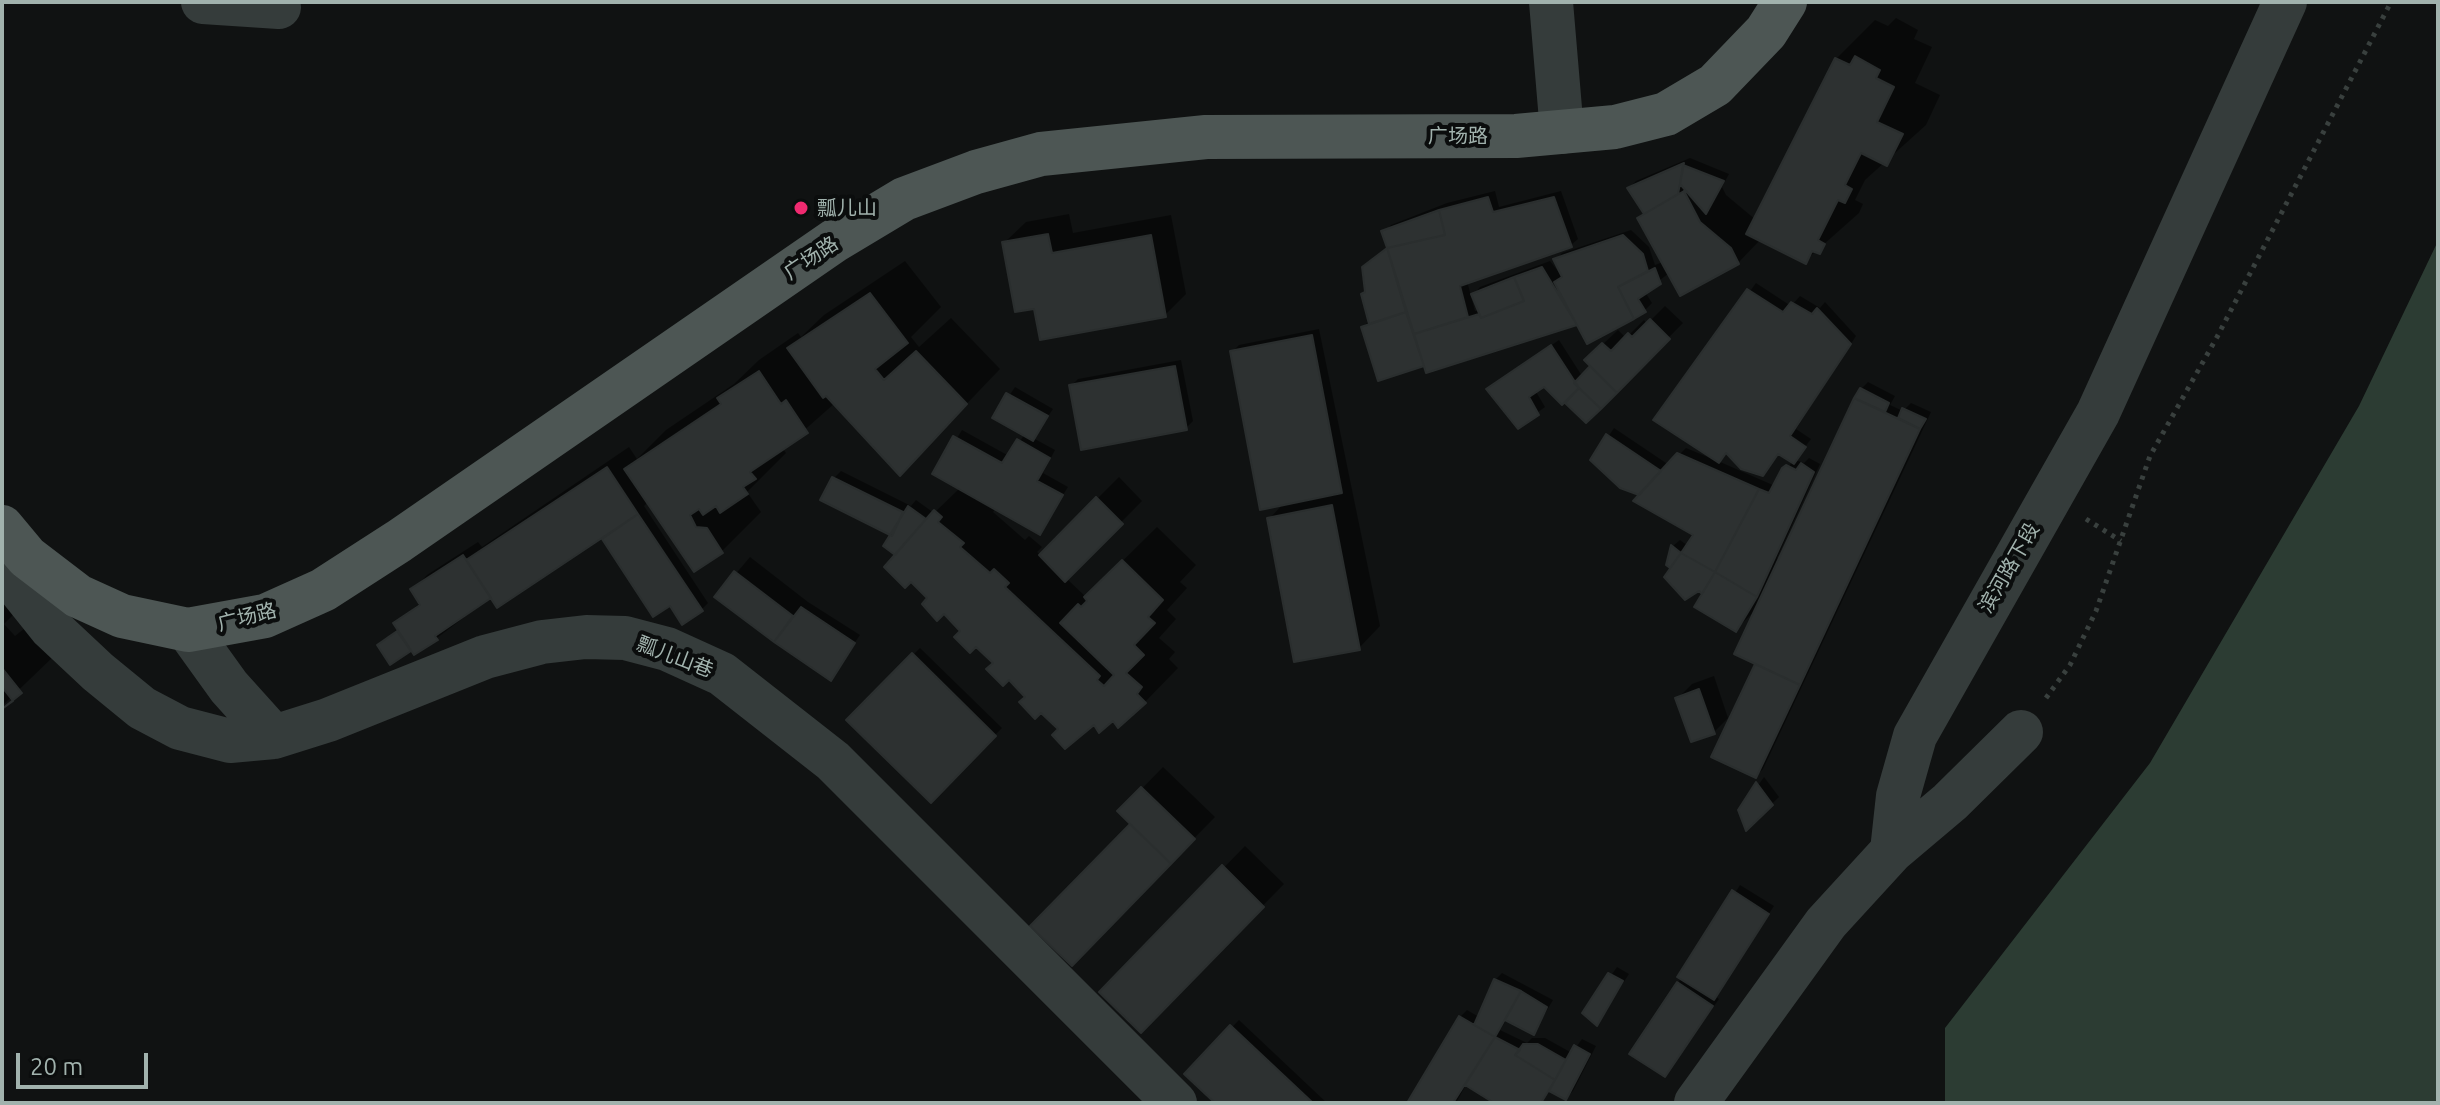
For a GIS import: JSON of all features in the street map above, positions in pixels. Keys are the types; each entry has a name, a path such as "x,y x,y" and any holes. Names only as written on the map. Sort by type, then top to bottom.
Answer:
{"main road":[{"name":"广场路","path":"2,527 27,557 78,596 122,616 188,630 265,616 323,590 551,438 834,241 904,199 976,172 1041,154 1206,137 1516,136 1615,127 1666,114 1715,85 1766,32 1785,2"}],"street":[{"path":"203,2 279,7"},
{"path":"1551,2 1562,132"},
{"name":"滨河路下段","path":"1892,851 1898,796 1915,736 2098,413 2285,2"},
{"name":"瓢儿山巷","path":"2,554 19,588 51,628 142,708 180,728 230,741 274,737 328,720 485,657 542,642 586,637 625,638 667,649 722,674 833,761 1175,1103"},
{"path":"188,630 229,687 274,737"},
{"path":"1696,1103 1826,923 1892,851 1950,802 2021,732"}],"path":[{"path":"2021,732 2070,665 2110,577 2150,456 2217,337 2391,2"}],"shaded area":[{"path":"2438,241 2438,1103 1945,1103 1945,1028 2150,763 2359,406"}],"building":[{"path":"1855,56 1880,70 1876,78 1894,87 1877,122 1903,134 1887,166 1861,153 1845,185 1852,189 1845,203 1838,200 1818,240 1825,244 1820,254 1812,251 1806,264 1746,234 1835,58 1850,65"},
{"path":"1684,163 1678,194 1644,214 1627,188"},
{"path":"1683,165 1724,181 1706,214 1680,184"},
{"path":"1684,191 1700,222 1731,248 1739,264 1680,296 1637,218"},
{"path":"1488,197 1493,212 1554,197 1572,247 1460,286 1468,317 1414,334 1387,248 1445,235 1439,210"},
{"path":"1439,210 1445,235 1387,248 1381,231"},
{"path":"1048,234 1052,253 1151,235 1166,317 1040,340 1034,309 1015,312 1002,242"},
{"path":"1623,235 1643,254 1648,271 1618,287 1634,319 1587,344 1554,282 1562,277 1553,259"},
{"path":"1387,248 1406,312 1369,324 1361,294 1365,292 1362,267"},
{"path":"1542,267 1577,325 1426,373 1414,334 1479,314 1481,318 1524,301 1514,277"},
{"path":"1655,268 1661,284 1638,299 1646,312 1634,319 1618,287"},
{"path":"1514,277 1524,301 1481,318 1471,294"},
{"path":"1747,289 1783,312 1791,302 1812,314 1817,308 1851,344 1790,436 1806,447 1794,464 1778,454 1763,476 1741,469 1726,453 1719,463 1653,420"},
{"path":"870,293 908,343 875,369 884,380 916,351 967,404 900,476 826,396 823,398 787,348"},
{"path":"1406,312 1424,366 1378,381 1361,327"},
{"path":"1650,319 1670,339 1617,393 1584,360 1602,343 1611,351 1628,333 1632,337"},
{"path":"1312,335 1342,493 1260,510 1230,351"},
{"path":"1551,345 1579,388 1562,405 1544,387 1529,397 1539,415 1518,429 1486,389"},
{"path":"1175,366 1187,430 1081,450 1069,385"},
{"path":"1590,366 1617,393 1601,409 1574,383"},
{"path":"759,371 781,404 786,400 808,433 750,472 756,479 743,487 748,494 720,513 716,506 703,515 699,509 690,515 696,527 707,528 723,553 694,572 624,469 721,404 717,398"},
{"path":"1579,388 1601,409 1586,423 1565,403"},
{"path":"1860,388 1889,403 1885,412 1854,398"},
{"path":"1006,393 1048,416 1033,441 992,418"},
{"path":"1854,398 1920,429 1800,685 1734,654"},
{"path":"1902,408 1926,419 1920,429 1898,418"},
{"path":"1606,434 1661,471 1639,495 1620,488 1590,460"},
{"path":"953,436 1002,463 1017,439 1050,458 1037,481 1063,495 1040,535 932,474"},
{"path":"1677,453 1759,489 1715,572 1681,553 1693,535 1633,501"},
{"path":"1801,463 1814,472 1757,597 1715,572 1759,489 1769,493 1782,468 1786,465 1796,470"},
{"path":"607,467 638,514 497,608 466,560"},
{"path":"832,477 903,512 892,536 820,500"},
{"path":"1096,497 1123,524 1065,582 1039,555"},
{"path":"1332,505 1360,650 1294,662 1267,518"},
{"path":"908,506 926,519 895,555 883,546"},
{"path":"934,510 942,517 938,522 964,543 960,547 990,573 994,569 1009,583 1005,587 1100,676 1097,680 1104,686 1114,675 1060,623 1078,604 1081,607 1087,601 1084,597 1122,560 1163,600 1148,617 1155,623 1134,645 1144,655 1126,673 1142,687 1137,694 1146,703 1118,728 1113,721 1099,733 1094,725 1065,749 1052,735 1058,729 1041,713 1035,719 1019,702 1025,697 1009,680 1003,686 986,669 993,663 976,647 970,653 954,637 960,631 944,614 937,621 922,604 927,598 911,582 905,588 884,567"},
{"path":"638,514 703,611 682,625 670,606 653,617 602,539"},
{"path":"1671,545 1681,553 1670,568 1666,565"},
{"path":"1681,553 1715,572 1702,594 1699,591 1685,600 1664,577"},
{"path":"463,555 491,598 435,636 438,640 414,655 393,623 420,605 410,589"},
{"path":"734,571 793,616 774,642 714,597"},
{"path":"1715,572 1757,597 1736,632 1694,607"},
{"path":"801,607 855,643 831,681 774,642"},
{"path":"397,631 411,651 390,665 377,645"},
{"path":"912,653 996,736 931,803 846,720"},
{"path":"1755,664 1800,685 1756,778 1711,757"},
{"path":"2,668 22,693 2,709"},
{"path":"2,687 13,701 2,709"},
{"path":"1699,689 1715,734 1691,742 1675,698"},
{"path":"1756,782 1773,805 1746,831 1738,810"},
{"path":"1141,787 1195,839 1171,864 1117,811"},
{"path":"1130,824 1171,864 1072,966 1030,926"},
{"path":"1222,865 1264,907 1141,1033 1099,992"},
{"path":"1732,890 1769,914 1714,1000 1677,977"},
{"path":"1608,973 1623,981 1597,1026 1582,1013"},
{"path":"1494,979 1521,991 1495,1037 1474,1025"},
{"path":"1677,982 1713,1006 1665,1077 1629,1054"},
{"path":"1521,991 1547,1007 1534,1035 1505,1020"},
{"path":"1459,1016 1495,1037 1453,1103 1407,1103"},
{"path":"1230,1025 1313,1103 1215,1103 1184,1074"},
{"path":"1495,1037 1520,1050 1515,1055 1555,1080 1541,1103 1494,1103 1465,1085"},
{"path":"1523,1044 1538,1044 1566,1060 1555,1080 1515,1055"},
{"path":"1574,1045 1590,1054 1566,1100 1549,1091"}],"place":[{"name":"瓢儿山","path":"801,208"}]}
